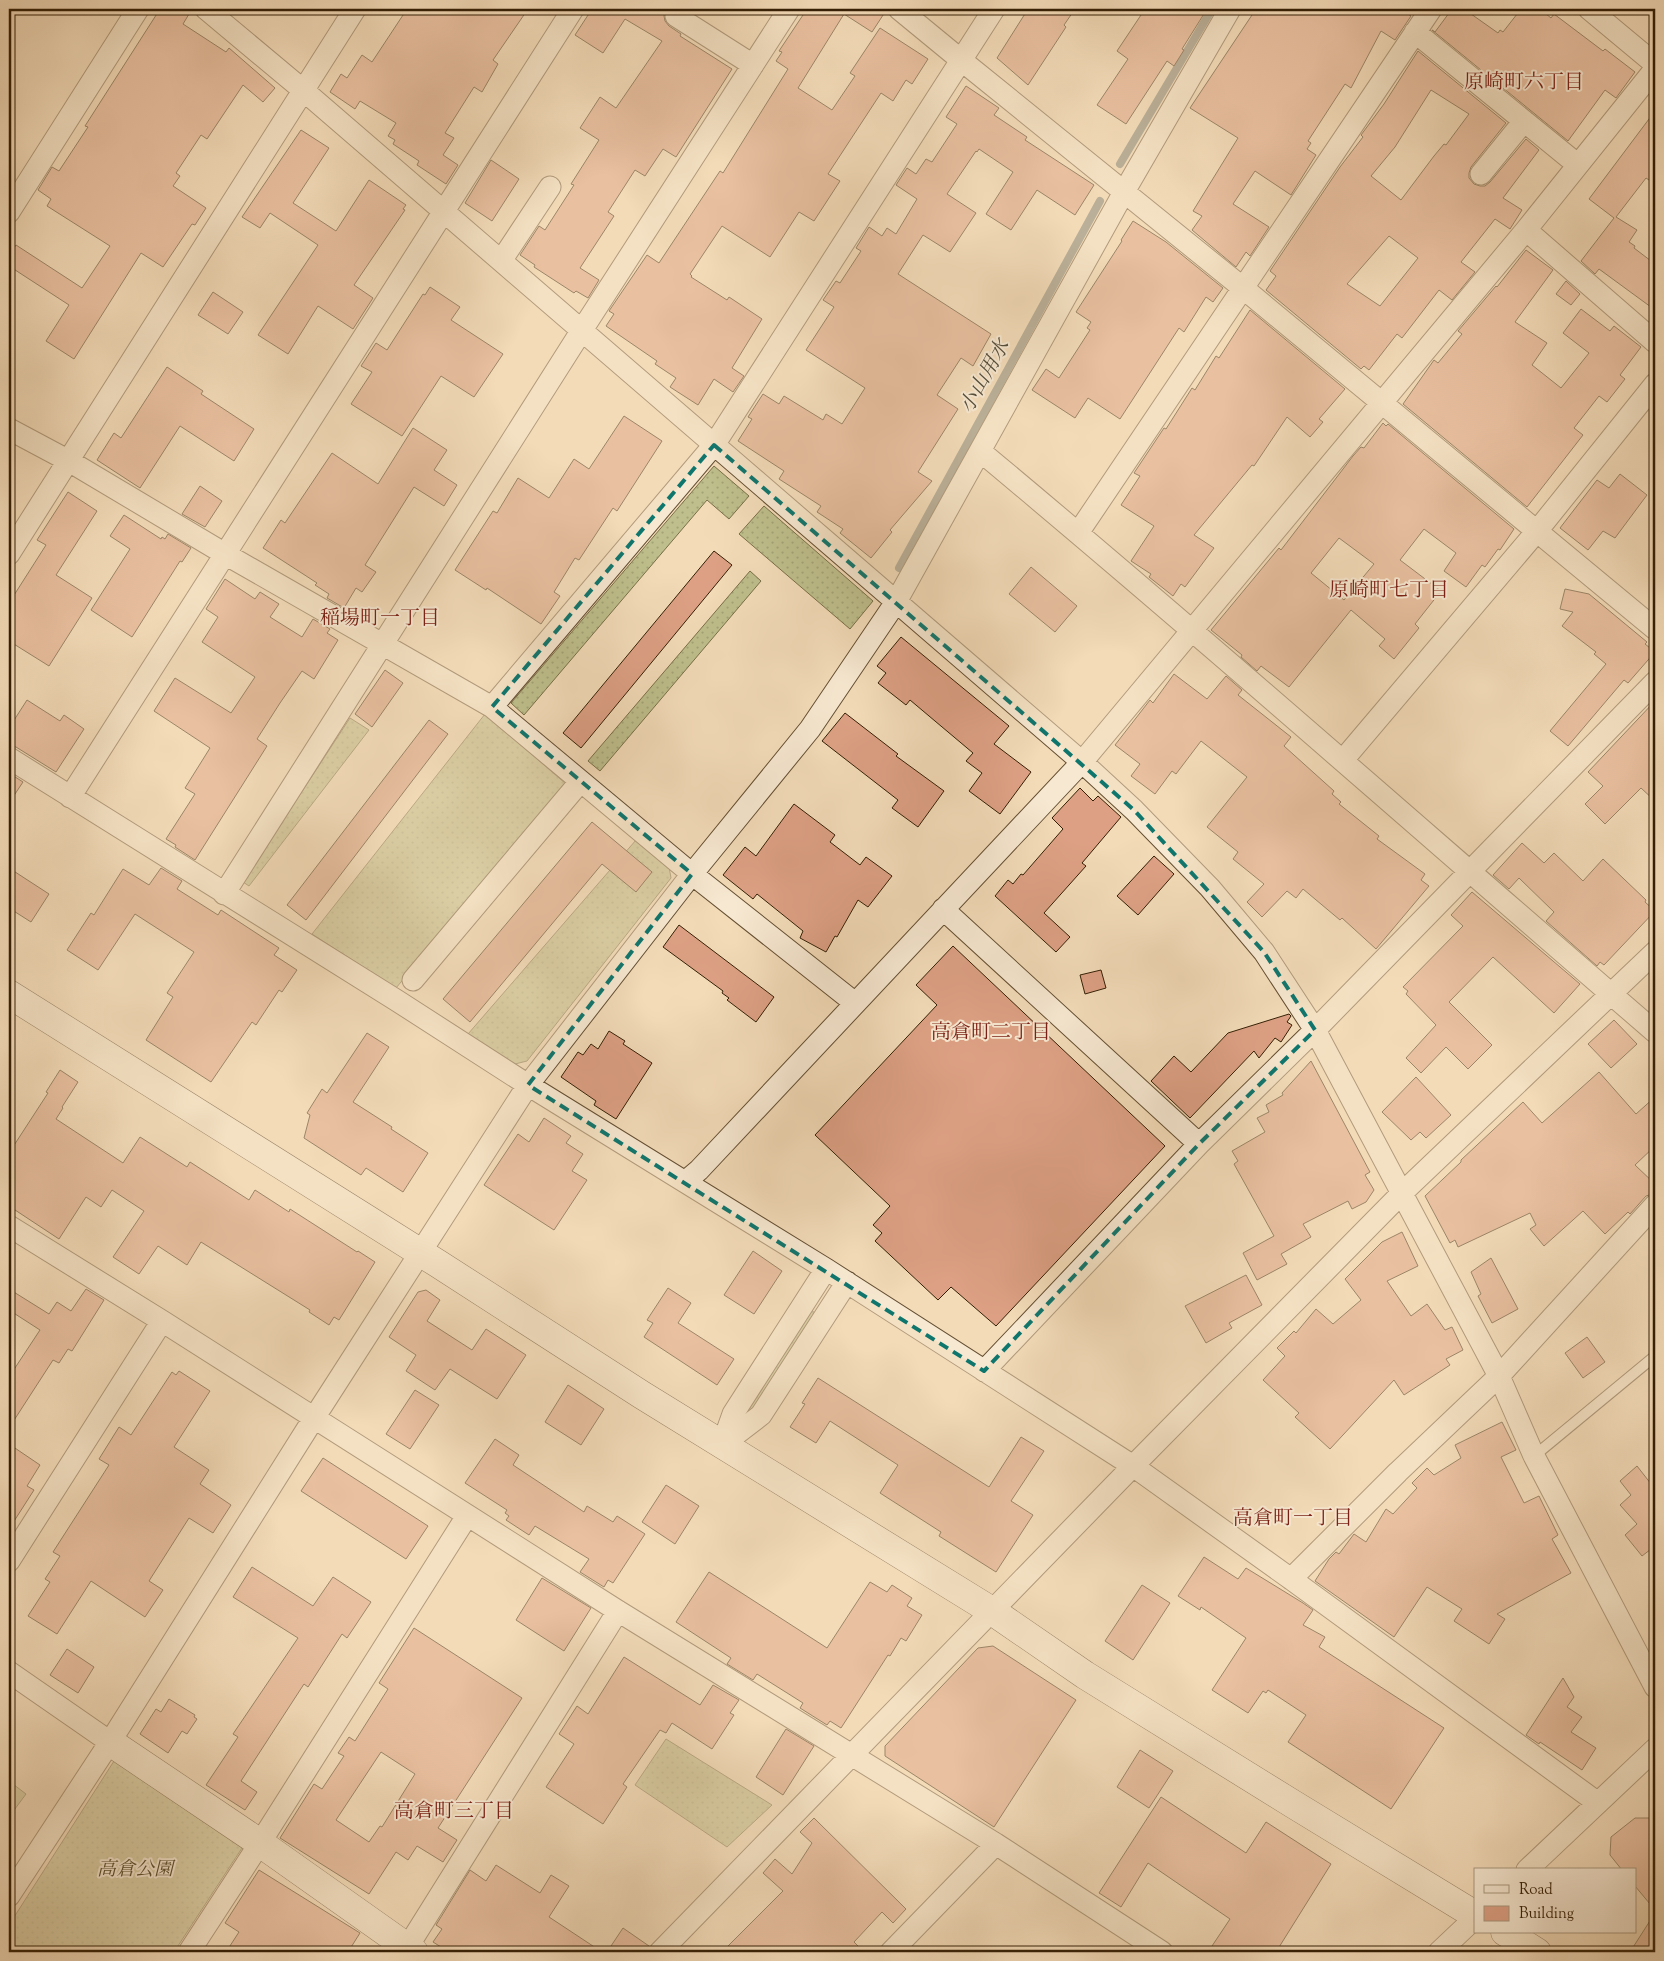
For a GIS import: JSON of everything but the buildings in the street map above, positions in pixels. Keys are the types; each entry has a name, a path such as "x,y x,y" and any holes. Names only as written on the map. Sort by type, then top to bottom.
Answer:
{"street":[{"path":"9,212 138,9"},
{"path":"206,9 303,90 1082,762 1134,810 1210,888 1264,952 1315,1030 1499,1376 1534,1456 1655,1688"},
{"path":"9,554 355,9"},
{"path":"70,797 572,9"},
{"path":"224,894 582,330 789,9"},
{"path":"899,9 1243,288 1655,629"},
{"path":"492,707 714,445 994,9"},
{"path":"9,1896 110,1742 314,1418 528,1085 692,874 810,729 896,602 1124,192 1230,9"},
{"path":"1078,533 1431,9"},
{"path":"1589,9 1655,64"},
{"path":"676,16 753,65"},
{"path":"1415,32 1578,165"},
{"path":"686,1181 699,1170 1082,762 1526,230 1655,68"},
{"path":"1481,174 1524,121"},
{"path":"501,262 550,187"},
{"path":"1526,230 1655,342"},
{"path":"1343,760 1537,531 1655,384"},
{"path":"9,429 69,461 225,554 492,707 692,874 855,1003"},
{"path":"980,452 1078,533 1343,760 1655,1032"},
{"path":"984,1371 1199,1144 1315,1030 1655,682"},
{"path":"9,758 396,1000 528,1085 847,1282 1132,1466 1291,1579 1598,1804"},
{"path":"413,980 580,782"},
{"path":"944,909 1199,1144"},
{"path":"660,1952 1132,1466 1402,1193 1655,952"},
{"path":"9,994 722,1444 992,1611 1094,1680 1474,1915"},
{"path":"1291,1579 1398,1472 1499,1376 1655,1206"},
{"path":"9,1227 162,1321 618,1611 996,1844 1137,1946 1162,1952"},
{"path":"722,1444 732,1414 826,1269"},
{"path":"722,1444 761,1416 847,1282"},
{"path":"9,1561 162,1321"},
{"path":"189,1952 467,1516"},
{"path":"9,1672 260,1843 410,1950 618,1611"},
{"path":"1528,1868 1655,1749"},
{"path":"891,1952 996,1844"},
{"path":"1439,1952 1474,1917"},
{"path":"1508,1934 1537,1952"}],"lane":[{"path":"1534,1456 1655,1356"}],"highlighted area":[{"path":"714,445 1134,810 1264,952 1315,1030 1199,1144 984,1371 528,1085 692,874 492,707"}],"green space":[{"path":"714,466 749,496 729,519 707,500 524,715 511,703"},
{"path":"764,506 873,601 850,629 739,534"},
{"path":"750,571 761,581 600,771 588,761"},
{"path":"485,714 566,784 396,988 312,934"},
{"path":"350,718 369,730 249,886 243,882"},
{"path":"636,840 669,867 671,878 527,1061 515,1064 468,1034"},
{"path":"809,1308 816,1314 749,1417 742,1412"},
{"path":"666,1739 772,1805 727,1847 635,1785"},
{"name":"高倉公園","path":"114,1761 242,1848 174,1952 10,1952 9,1925"},
{"path":"9,1781 26,1794 9,1817"}],"waterway":[{"name":"小山用水","path":"1120,164 1212,9"},
{"name":"小山用水","path":"899,568 1100,201"}],"district":[{"name":"原崎町六丁目","path":"1524,83"},
{"name":"原崎町七丁目","path":"1389,591"},
{"name":"稲場町一丁目","path":"380,619"},
{"name":"高倉町二丁目","path":"991,1033"},
{"name":"高倉町一丁目","path":"1293,1519"},
{"name":"高倉町三丁目","path":"454,1812"}]}
